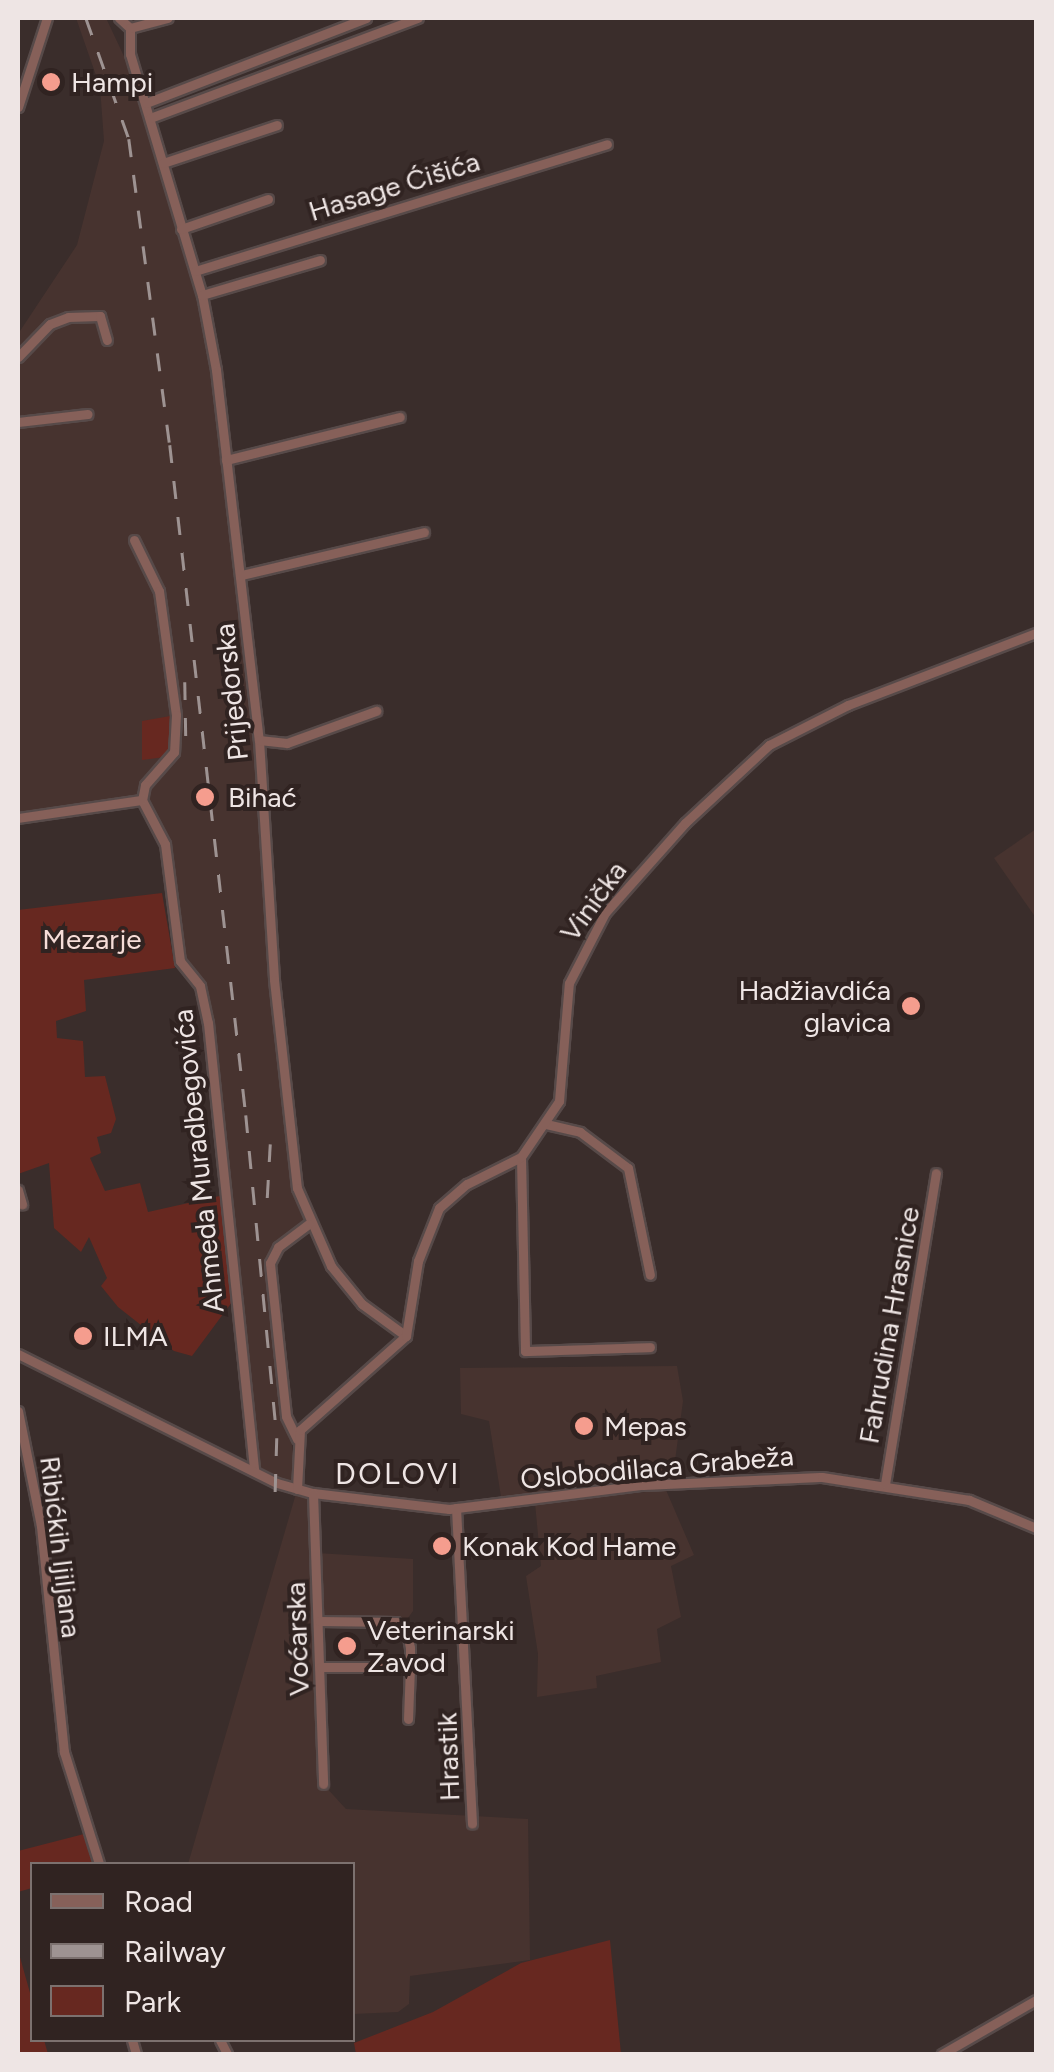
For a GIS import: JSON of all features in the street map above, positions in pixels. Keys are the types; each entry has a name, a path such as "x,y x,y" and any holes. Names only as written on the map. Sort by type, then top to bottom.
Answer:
{"street":[{"path":"18,108 47,18"},
{"path":"119,18 130,28 168,18"},
{"path":"146,104 366,18"},
{"path":"150,118 418,18"},
{"name":"Prijedorska","path":"130,28 130,54 202,296 241,575 259,740 286,1109 308,1224 362,1304 406,1336"},
{"path":"163,164 277,125"},
{"name":"Hasage Ćišića","path":"195,271 607,144"},
{"path":"181,229 268,199"},
{"path":"202,296 320,260"},
{"path":"18,357 50,324 68,318 100,316 107,340"},
{"path":"18,422 88,414"},
{"path":"226,460 400,417"},
{"path":"241,575 424,532"},
{"path":"18,818 142,800 145,785 174,752 176,714 159,590 134,540"},
{"name":"Vinička","path":"406,1336 414,1273 440,1208 467,1184 521,1157 546,1124 565,1079 566,994 578,957 605,913 685,822 748,762 799,727 1036,633"},
{"path":"259,740 288,743 376,711"},
{"name":"Ahmeda Muradbegovića","path":"142,800 164,844 180,961 200,986 208,1023 255,1431 254,1470"},
{"path":"546,1124 580,1132 628,1168 650,1275"},
{"path":"521,1157 525,1351 650,1347"},
{"name":"Fahrudina Hrasnice","path":"885,1484 936,1173"},
{"path":"18,1190 22,1204"},
{"path":"298,1489 296,1440 286,1416 270,1263 278,1247 308,1224"},
{"path":"296,1440 314,1412 406,1336"},
{"name":"Oslobodilaca Grabeža","path":"18,1354 277,1483 314,1493 456,1508 711,1481 822,1477 970,1500 1036,1528"},
{"name":"Ribićkih ljiljana","path":"18,1411 39,1511 64,1752 98,1862"},
{"name":"Voćarska","path":"314,1493 323,1784"},
{"name":"Hrastik","path":"456,1508 472,1824"},
{"path":"319,1621 403,1625 410,1667 408,1719"},
{"path":"321,1667 410,1667"},
{"path":"942,2054 1036,2000"}],"shaded area":[{"path":"76,18 106,18 146,103 202,295 241,575 287,1109 308,1224 271,1256 297,1489 313,1493 317,1553 413,1559 413,1611 403,1625 319,1621 323,1784 346,1809 528,1819 530,1960 410,1976 409,2004 398,2012 355,2014 355,1862 189,1862 297,1490 254,1470 255,1431 200,986 184,967 165,844 142,800 18,818 18,334 77,245 104,141 100,87"},
{"path":"1036,829 1036,918 994,858"},
{"path":"677,1366 683,1401 672,1483 502,1503 489,1421 461,1414 460,1368"},
{"path":"666,1490 694,1555 671,1566 681,1617 657,1629 661,1662 596,1676 597,1688 537,1697 538,1654 526,1576 541,1566 535,1503"}],"green space":[{"path":"176,715 180,755 142,760 142,721"},
{"name":"Mezarje","path":"162,893 175,968 84,980 86,1011 56,1021 57,1038 83,1041 85,1077 105,1076 116,1119 111,1133 97,1137 101,1153 90,1158 105,1191 140,1183 148,1212 224,1195 235,1298 192,1356 174,1351 118,1307 101,1286 107,1278 89,1237 81,1252 54,1228 49,1163 18,1174 18,910"},
{"path":"84,1834 96,1862 30,1862 30,1889 18,1892 18,1851"},
{"path":"610,1940 621,2054 356,2054 354,2043 433,2012 521,1963"},
{"path":"18,1950 30,1993 30,2042 45,2042 48,2054 18,2054"}],"railway":[{"path":"86,18 129,139 170,445 246,1115 277,1438 275,1505"},
{"path":"185,682 186,742"},
{"path":"267,1198 270,1144"}],"place":[{"name":"Hampi","path":"51,82"},
{"name":"Bihać","path":"205,797"},
{"name":"Hadžiavdića glavica","path":"911,1006"},
{"name":"ILMA","path":"83,1336"},
{"name":"Mepas","path":"584,1426"},
{"name":"Konak Kod Hame","path":"442,1546"},
{"name":"Veterinarski Zavod","path":"347,1646"}],"district":[{"name":"DOLOVI","path":"398,1474"}]}
